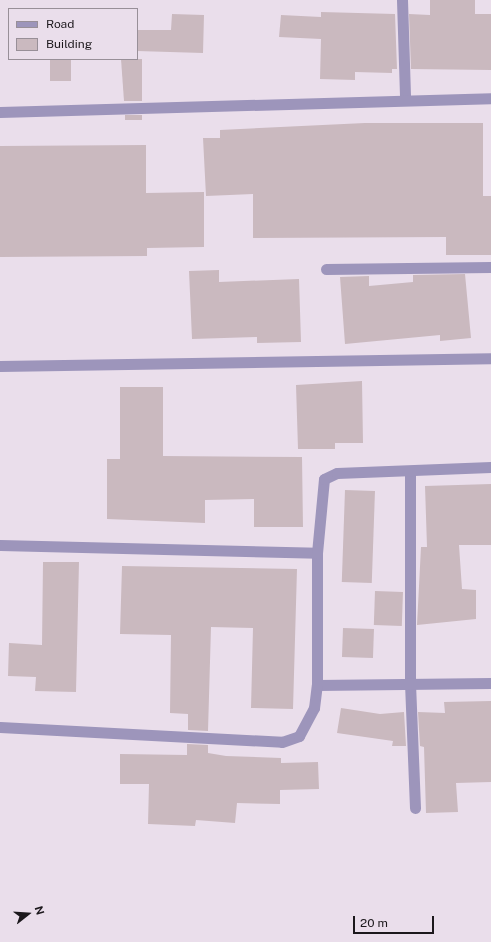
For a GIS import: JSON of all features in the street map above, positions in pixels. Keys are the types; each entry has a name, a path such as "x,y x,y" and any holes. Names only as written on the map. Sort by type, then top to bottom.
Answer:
{"street":[{"path":"402,0 405,98"},
{"path":"0,112 405,98 491,98"},
{"path":"326,269 491,267"},
{"path":"0,366 491,358"},
{"path":"0,727 282,742 304,732 314,708 317,685 317,553 321,484 327,476 491,467"},
{"path":"410,471 410,683 415,808"},
{"path":"0,545 317,553"},
{"path":"317,685 491,683"}],"building":[{"path":"430,0 475,0 475,14 491,14 491,70 411,69 409,14 430,15"},
{"path":"321,12 395,14 397,69 392,69 392,73 355,72 355,80 320,79 321,39 279,37 281,15 321,17"},
{"path":"172,14 204,15 203,53 138,51 138,30 171,30"},
{"path":"142,59 142,101 124,101 121,60"},
{"path":"50,60 71,60 71,81 50,81"},
{"path":"125,115 142,115 142,120 125,120"},
{"path":"365,123 483,123 483,196 491,196 491,255 446,255 446,237 253,238 253,194 206,196 203,138 220,138 220,130"},
{"path":"146,145 146,193 204,192 204,247 147,248 147,256 0,257 0,146"},
{"path":"219,270 219,282 299,279 301,342 257,343 257,337 192,339 189,271"},
{"path":"465,274 471,338 440,341 440,335 345,344 340,277 369,276 369,286 413,282 413,275"},
{"path":"362,381 363,443 335,443 335,449 298,449 296,385"},
{"path":"120,387 163,387 163,456 302,457 303,527 254,527 254,499 205,500 205,523 107,519 107,459 120,459"},
{"path":"491,484 491,545 459,545 462,589 476,590 476,619 417,625 421,547 427,547 425,486"},
{"path":"345,490 375,491 372,583 342,582"},
{"path":"43,562 79,562 76,692 35,691 36,677 8,676 9,643 42,645"},
{"path":"122,566 297,569 293,709 251,708 253,628 211,627 208,731 188,730 188,714 170,713 171,635 120,634"},
{"path":"375,591 403,592 402,626 374,625"},
{"path":"343,628 374,629 373,658 342,657"},
{"path":"491,701 491,782 456,783 458,812 426,813 424,747 420,746 418,712 445,713 444,702"},
{"path":"341,708 380,714 404,712 406,746 392,746 393,741 337,733"},
{"path":"187,744 208,745 208,753 226,756 281,758 281,763 318,762 319,789 280,790 280,804 237,803 235,823 196,820 195,826 148,824 149,784 120,784 120,754 187,755"}]}
